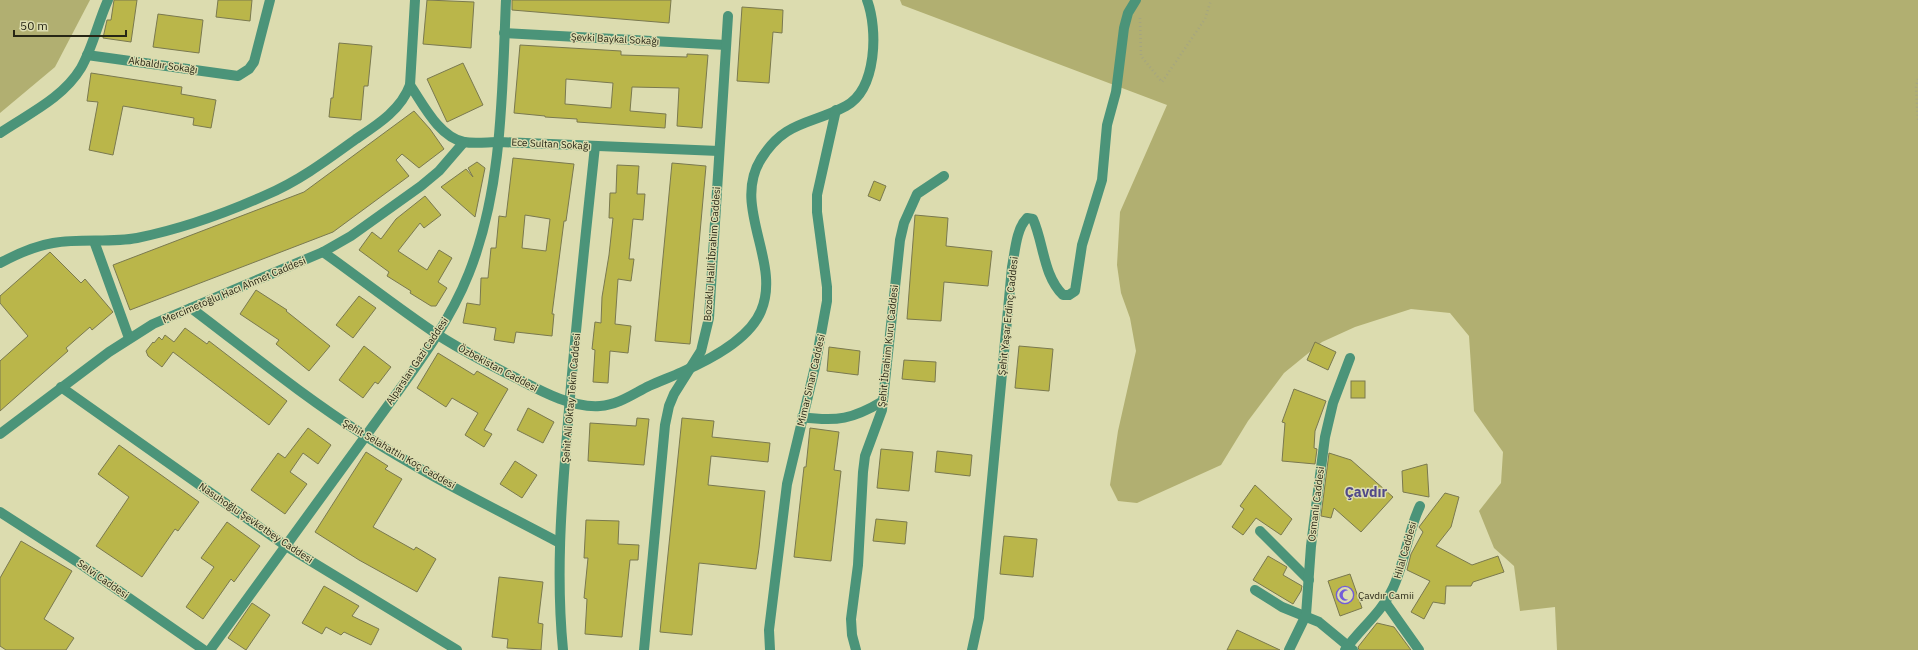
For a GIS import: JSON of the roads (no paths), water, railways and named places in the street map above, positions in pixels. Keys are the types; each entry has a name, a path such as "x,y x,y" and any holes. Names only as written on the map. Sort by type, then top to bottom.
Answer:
{"street":[{"path":"0,133 48,102 61,91 81,68 108,0"},
{"name":"Akbaldır Sokağı","path":"87,55 238,76 249,69 254,62 270,0"},
{"path":"0,263 37,246 54,243 122,240 151,234 214,216 267,195 320,165 378,124 401,103 406,96 410,85 415,0"},
{"name":"Alparslan Gazi Caddesi","path":"210,650 437,334 460,292 476,252 489,202 499,142 506,0"},
{"name":"Özbekistan Caddesi","path":"323,252 437,334 492,366 540,391 570,401 599,406 615,404 692,368 744,336 754,326 762,310 766,277 753,212 751,191 754,176 760,160 772,144 786,132 807,121 847,106 857,97 870,69 874,31 872,15 867,0"},
{"name":"Şehit Yaşar Erdinç Caddesi","path":"972,650 979,610 1012,267 1019,231 1022,222 1027,218 1033,219 1048,271 1055,288 1063,295 1069,295 1075,291 1082,245 1102,180 1107,125 1116,92 1124,28 1128,13 1136,0"},
{"name":"Bozoklu Halil İbrahim Caddesi","path":"644,650 665,425 669,406 674,394 692,368 701,351 709,318 728,16"},
{"name":"Şevki Baykal Sokağı","path":"504,33 726,45"},
{"name":"Ece Sultan Sokağı","path":"410,85 439,125 452,137 464,142 499,142 719,151"},
{"name":"Mimar Sinan Caddesi","path":"770,650 769,630 787,484 818,353 827,301 827,287 817,212 817,195 836,110"},
{"name":"Mercimetoğlu Hacı Ahmet Caddesi","path":"0,434 61,386 130,338 153,324 323,252 370,224 439,171 464,142"},
{"name":"Şehit Ali Oktay Tekin Caddesi","path":"563,650 560,593 560,543 570,401 595,146"},
{"name":"Şehit İbrahim Kuru Caddesi","path":"856,650 852,635 851,619 858,565 862,472 865,456 876,427 883,400 894,278 904,223 917,194 944,176"},
{"path":"94,241 130,338"},
{"name":"Şehit Selahattin Koç Caddesi","path":"191,308 337,418 365,436 421,469 560,543"},
{"name":"Osmanlı Caddesi","path":"1289,650 1306,616 1318,484 1325,437 1335,398 1350,358"},
{"name":"Nasuhoğlu Şevketbey Caddesi","path":"61,386 286,546 457,650"},
{"path":"802,417 832,420 845,418 870,408 883,400"},
{"name":"Hilal Caddesi","path":"1349,648 1385,602 1399,574 1412,522 1420,506"},
{"name":"Selvi Caddesi","path":"0,512 76,560 204,650"},
{"path":"1260,532 1309,580"},
{"path":"1255,590 1282,607 1319,622 1349,648"},
{"path":"1385,602 1419,650"}],"place":[{"name":"Çavdır Camii","path":"1345,595"}],"district":[{"name":"Çavdır","path":"1366,492"}]}
